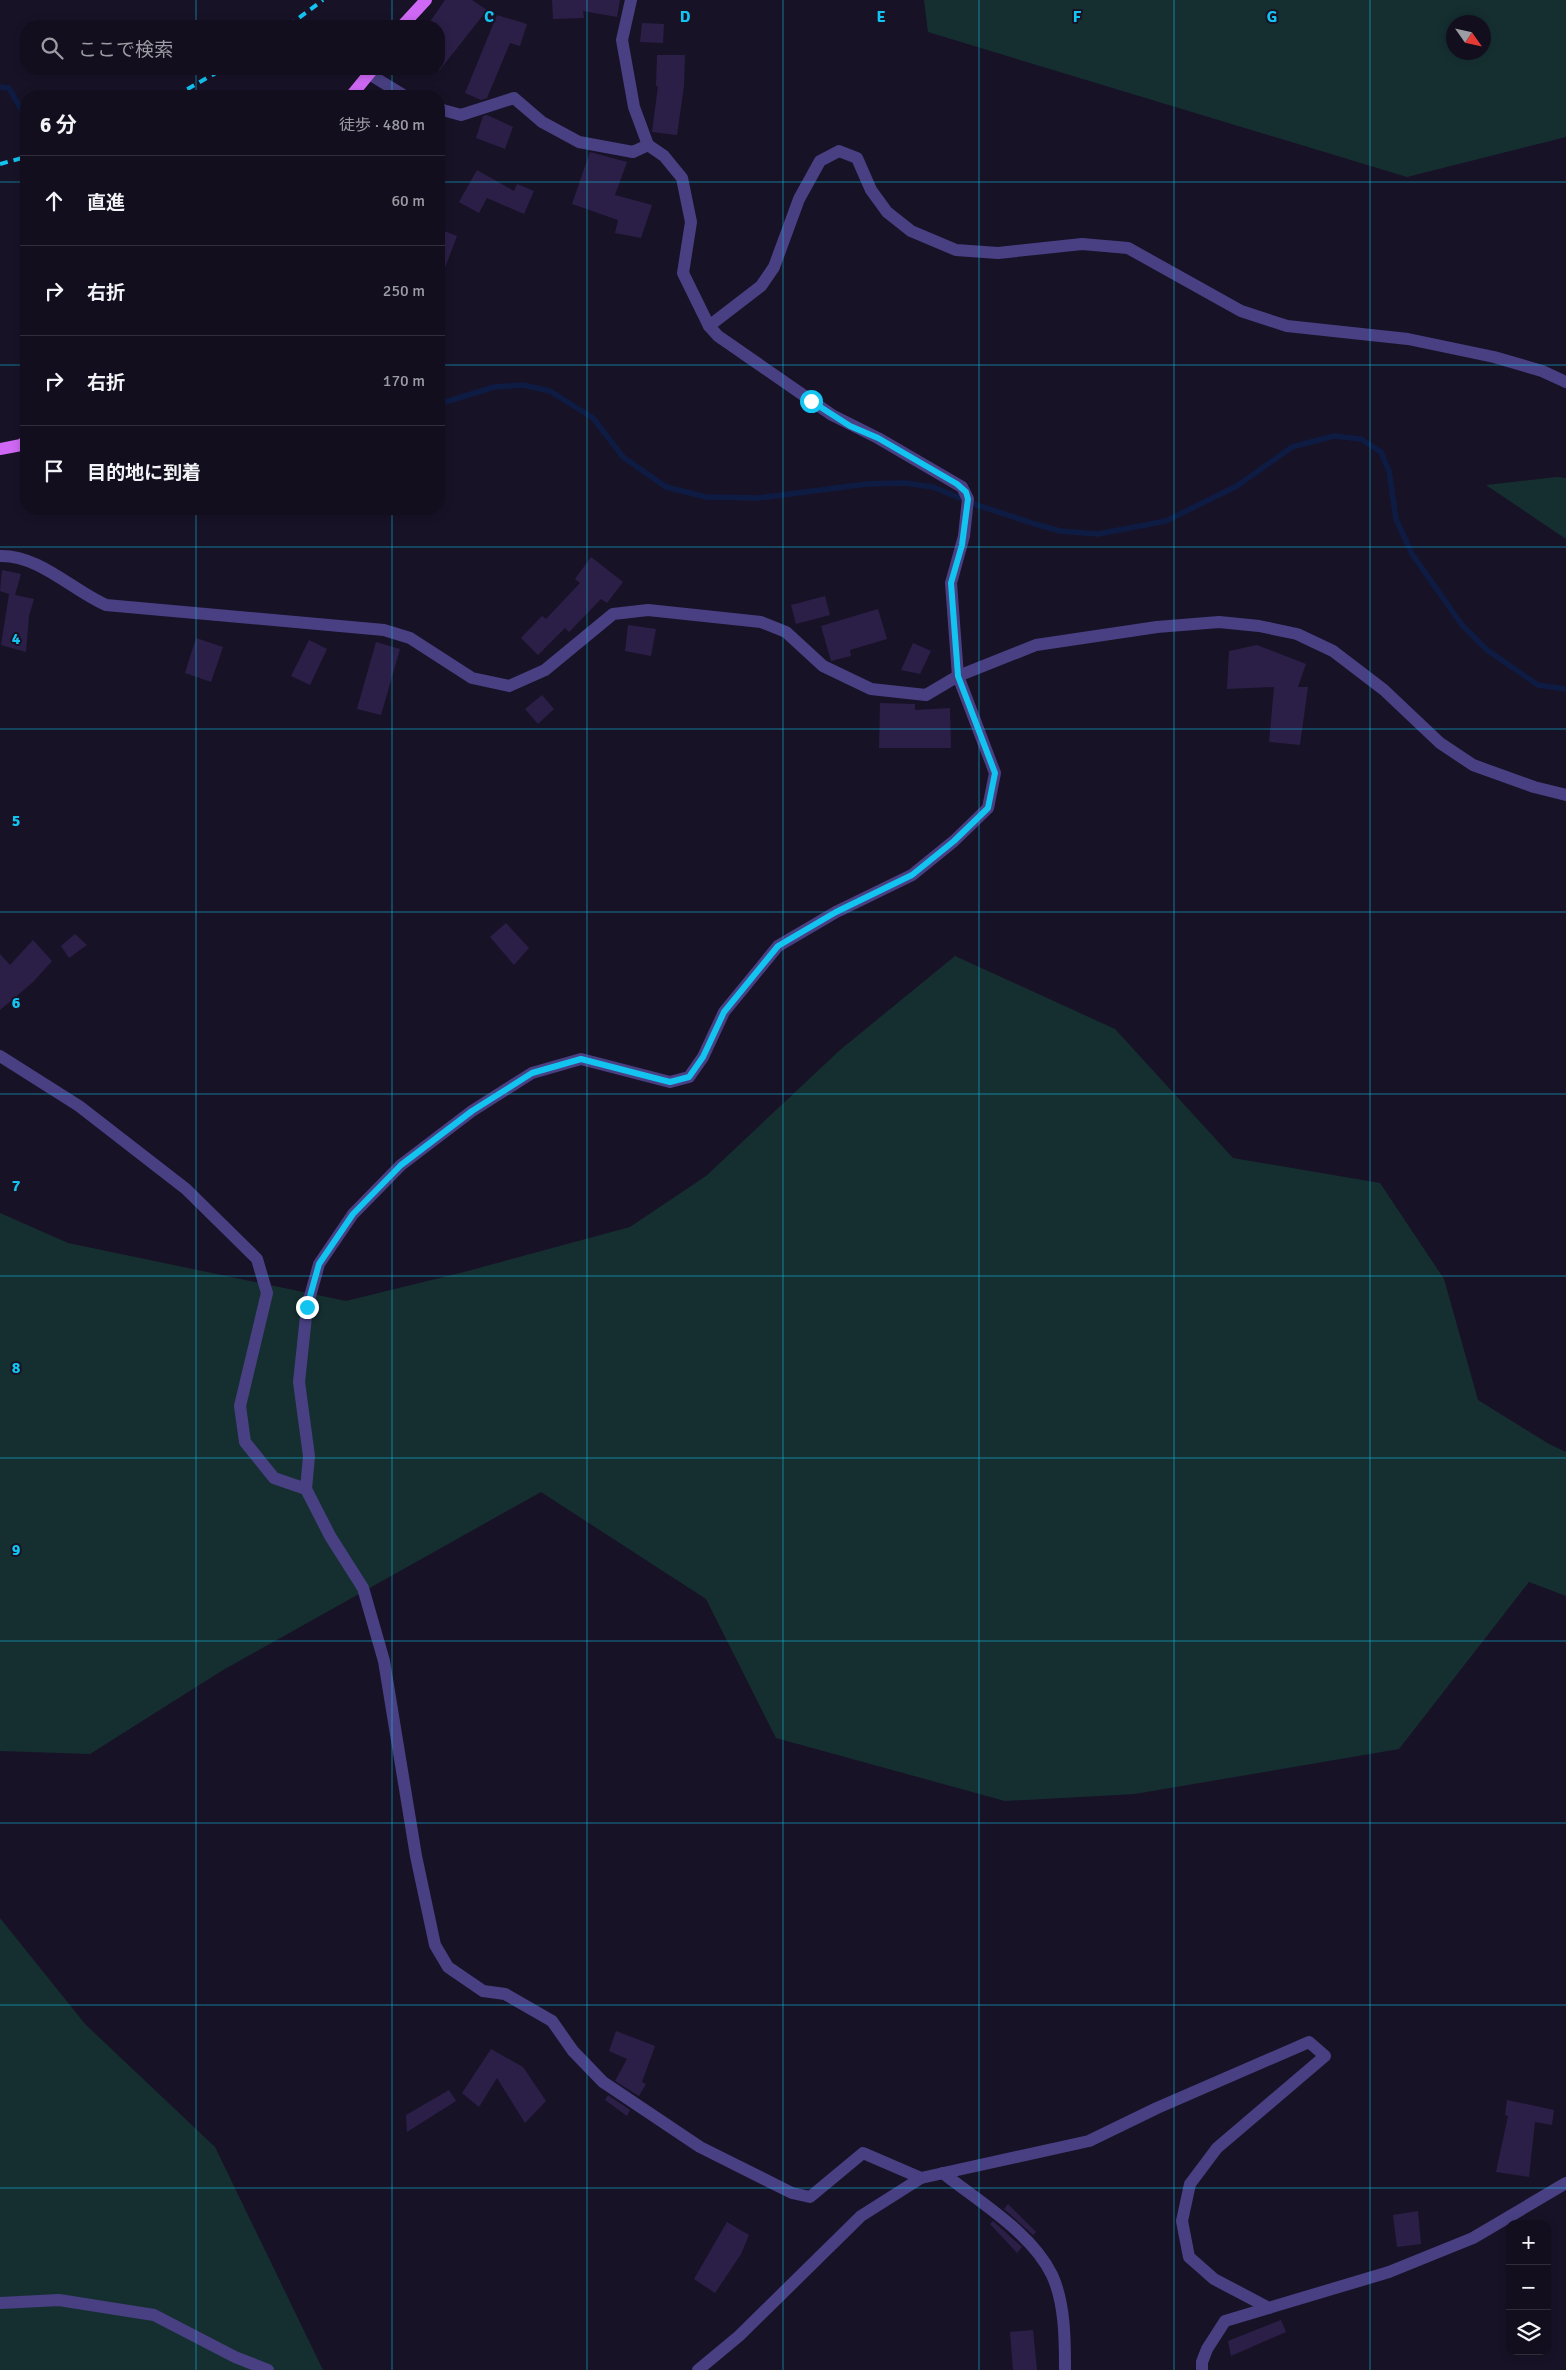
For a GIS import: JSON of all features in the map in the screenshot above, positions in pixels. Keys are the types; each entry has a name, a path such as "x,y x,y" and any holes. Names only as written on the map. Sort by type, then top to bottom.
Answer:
{"main road":[{"path":"408,20 426,0"},
{"path":"356,90 368,75"},
{"path":"0,449 20,445"}],"street":[{"path":"631,0 622,40 634,107 648,145 664,156 682,178 691,222 683,273 709,326 728,344 811,401 850,426 878,438 957,484 966,492 968,499 964,536 951,583 958,676 995,773 988,808 954,841 912,875 836,912 778,946 724,1012 703,1057 689,1077 670,1082 581,1059 532,1073 472,1111 401,1165 353,1214 319,1264 307,1307 299,1382 309,1456 306,1489 330,1536 363,1588 384,1662 416,1856 435,1945 448,1967 483,1990 505,1994 552,2021 573,2051 603,2082 700,2147 792,2194 810,2196 864,2153 921,2178"},
{"path":"376,75 397,90"},
{"path":"445,111 461,115 514,98 542,122 579,142 633,152 648,145"},
{"path":"709,326 761,286 774,267 799,199 820,160 839,152 857,158 871,190 887,212 911,231 956,250 998,253 1082,244 1128,248 1241,311 1287,326 1408,339 1494,357 1542,371 1566,382"},
{"path":"0,556 31,561 87,596 106,604 384,630 410,638 472,678 492,684 509,686 545,670 613,614 648,610 761,622 786,632 823,666 872,689 926,694 958,676 1036,645 1157,627 1219,622 1259,626 1297,634 1333,651 1384,690 1440,743 1473,765 1534,787 1566,795"},
{"path":"0,1056 79,1106 186,1189 257,1259 267,1293 240,1406 245,1442 274,1478 306,1489"},
{"path":"698,2370 746,2329 861,2216 921,2178 1089,2141 1157,2108 1309,2042 1325,2056 1217,2148 1190,2184 1182,2221 1189,2257 1214,2279 1269,2308"},
{"path":"943,2173 1024,2237 1052,2275 1065,2324 1065,2370"},
{"path":"1202,2370 1202,2362 1207,2348 1225,2321 1389,2272 1474,2238 1566,2183"},
{"path":"0,2303 59,2300 154,2315 234,2357 268,2370"}],"green space":[{"path":"924,0 1566,0 1566,137 1407,177 928,32"},
{"path":"1557,477 1566,478 1566,539 1486,485"},
{"path":"955,956 1115,1029 1233,1158 1380,1183 1444,1279 1478,1400 1549,1444 1566,1452 1566,1596 1529,1582 1399,1749 1135,1794 1005,1801 776,1738 706,1599 541,1492 223,1670 90,1754 0,1751 0,1213 68,1243 346,1301 464,1272 630,1227 706,1176 840,1050"},
{"path":"0,1918 85,2024 215,2147 323,2370 0,2370"}],"building":[{"path":"445,0 472,0 487,10 445,63 445,20 431,20"},
{"path":"552,0 620,0 617,17 583,11 584,18 553,19"},
{"path":"497,15 527,24 520,46 510,43 487,98 481,100 465,93"},
{"path":"642,23 664,24 663,43 640,42"},
{"path":"657,55 685,55 684,86 677,135 652,132 658,86 656,86"},
{"path":"487,115 513,127 505,149 476,138 483,116"},
{"path":"590,152 627,162 615,195 652,205 641,238 615,233 618,220 572,204"},
{"path":"477,170 514,191 517,184 534,191 524,214 487,198 479,213 459,202"},
{"path":"445,231 457,236 445,268"},
{"path":"591,557 623,582 607,603 601,599 569,632 565,628 538,655 521,638 542,616 546,619 580,583 575,579"},
{"path":"2,570 21,574 15,595 34,599 29,616 26,652 1,645 9,594 0,591"},
{"path":"825,596 830,615 796,624 791,605"},
{"path":"878,609 887,639 850,650 851,656 831,661 821,626"},
{"path":"628,625 656,629 651,656 625,651"},
{"path":"196,638 223,647 211,682 185,673"},
{"path":"309,640 327,649 310,685 291,676"},
{"path":"376,642 400,649 381,715 357,709"},
{"path":"913,643 931,651 920,674 901,670"},
{"path":"1257,645 1306,664 1298,687 1308,687 1300,745 1269,742 1274,687 1227,689 1229,651"},
{"path":"542,695 554,709 538,724 525,709"},
{"path":"880,703 915,704 915,710 950,708 951,748 879,748"},
{"path":"506,923 529,948 514,965 490,937"},
{"path":"75,934 87,945 69,958 61,946"},
{"path":"33,940 52,961 33,982 0,1010 0,954 10,965"},
{"path":"616,2031 655,2046 642,2082 646,2084 639,2096 615,2081 627,2059 609,2051"},
{"path":"491,2049 523,2067 546,2101 525,2123 497,2078 479,2107 462,2093"},
{"path":"449,2090 456,2101 407,2132 406,2115"},
{"path":"608,2095 630,2110 627,2116 605,2100"},
{"path":"1507,2100 1554,2110 1552,2125 1535,2122 1529,2177 1496,2172 1508,2116 1505,2115"},
{"path":"1008,2204 1036,2232 1033,2235 1004,2209"},
{"path":"1418,2211 1421,2244 1397,2247 1393,2215"},
{"path":"993,2221 1022,2247 1017,2253 990,2224"},
{"path":"727,2222 749,2235 741,2254 715,2293 694,2279"},
{"path":"1281,2320 1286,2332 1231,2356 1228,2341"},
{"path":"1033,2330 1037,2370 1013,2370 1010,2332"}],"waterway":[{"path":"0,87 9,88 20,107"},
{"path":"445,402 494,387 523,385 550,391 593,418 623,457 666,487 706,497 759,498 867,484 905,483 933,487 977,505 1060,531 1098,534 1166,521 1237,486 1292,447 1334,436 1361,439 1381,452 1389,471 1396,519 1412,554 1462,625 1487,650 1538,685 1566,689"}],"railway":[{"path":"296,20 323,0"},
{"path":"186,90 212,75"},
{"path":"0,164 20,159"}],"route":[{"path":"307,1307 319,1264 353,1214 401,1165 472,1111 532,1073 581,1059 670,1082 689,1077 703,1057 724,1012 778,946 836,912 912,875 954,841 988,808 995,773 958,676 951,583 964,536 968,499 966,492 957,484 878,438 850,426 811,401"}]}
